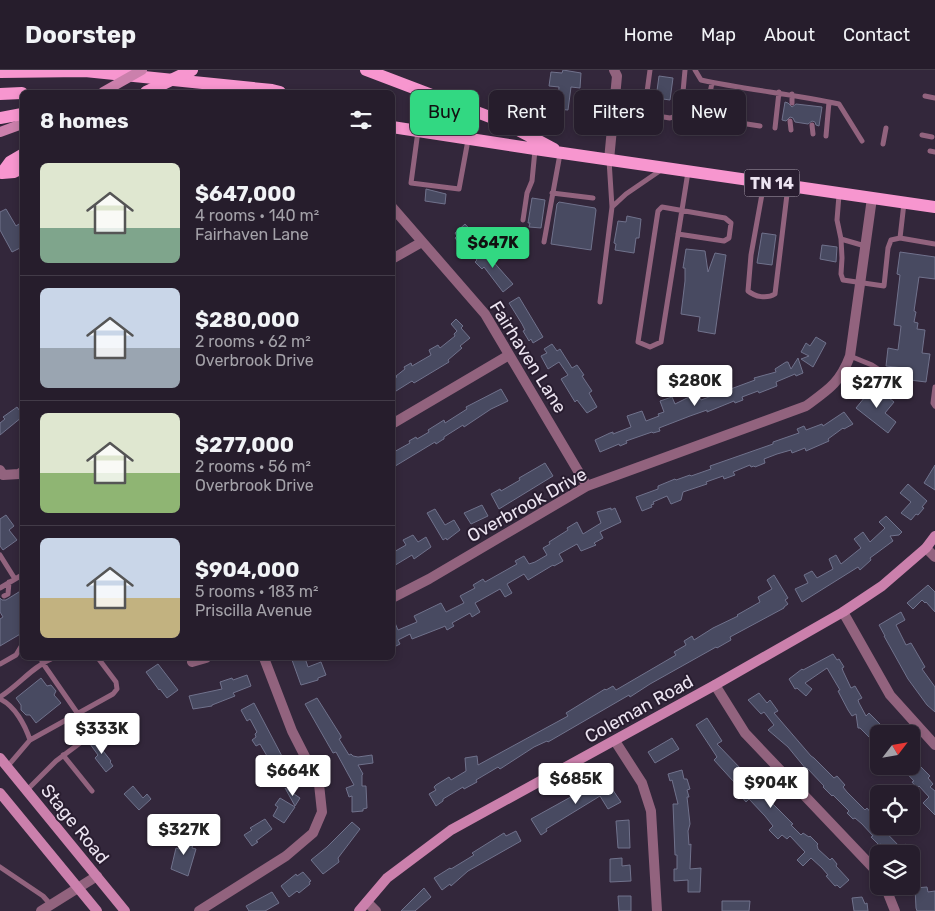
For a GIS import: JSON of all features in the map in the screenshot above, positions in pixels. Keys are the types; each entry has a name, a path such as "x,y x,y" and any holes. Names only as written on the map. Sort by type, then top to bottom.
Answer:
{"main road":[{"path":"107,90 142,70"},
{"path":"150,90 192,70"},
{"path":"366,70 503,122 560,153"},
{"path":"0,72 85,71 212,82 272,90"},
{"path":"0,94 20,94"},
{"path":"0,118 20,114"},
{"path":"0,132 20,125"},
{"name":"TN 14","path":"395,127 410,130"},
{"name":"TN 14","path":"447,135 935,207"},
{"path":"1,173 10,162 20,156"},
{"path":"1,173 14,172 20,169"},
{"name":"Coleman Road","path":"359,911 387,878 451,830 715,685 843,612 882,586 926,548 935,536"},
{"name":"Stage Road","path":"0,758 126,911"},
{"path":"0,793 97,911"}],"street":[{"path":"609,160 617,76 614,70"},
{"name":"Overbrook Drive","path":"395,596 429,579 587,486 806,406 827,391 844,373 850,356 872,198"},
{"name":"Fairhaven Lane","path":"395,210 485,314 587,486"},
{"path":"395,257 422,242"},
{"path":"395,422 509,354"},
{"path":"0,470 3,475 20,473"},
{"path":"926,548 935,557"},
{"path":"843,612 890,696 935,745"},
{"path":"192,662 199,660"},
{"path":"199,911 286,856 312,833 322,812 319,784 292,731 265,660"},
{"path":"715,685 745,734 870,865"},
{"path":"615,740 642,783 651,811 657,911"},
{"path":"41,911 97,876"},
{"path":"889,895 895,911"},
{"path":"367,902 376,911"}],"lane":[{"path":"650,70 644,114 673,117"},
{"path":"683,90 685,70"},
{"path":"695,70 701,80 736,88 792,94 839,104 862,141"},
{"path":"710,90 712,82"},
{"path":"775,128 779,92"},
{"path":"792,94 792,103"},
{"path":"925,96 935,98"},
{"path":"814,106 816,99"},
{"path":"826,136 829,102"},
{"path":"790,121 791,130"},
{"path":"746,124 760,126"},
{"path":"812,124 813,134"},
{"path":"883,144 886,128"},
{"path":"922,134 932,137"},
{"path":"417,135 411,183 459,189 468,138"},
{"path":"523,220 527,193 532,181 535,149"},
{"path":"544,242 560,153"},
{"path":"600,302 612,207 609,160"},
{"path":"612,207 626,194 665,168"},
{"path":"678,234 724,241 729,238 731,223 725,218 682,210 662,207 658,212 638,342 650,347 661,342 678,234 682,210 688,171"},
{"path":"764,182 751,255 748,291 753,295 770,297 775,294 788,186"},
{"path":"552,193 593,198"},
{"path":"839,193 837,220 841,239 842,258 840,274 843,280 884,286 889,243 895,238 935,244"},
{"path":"900,238 904,202"},
{"path":"841,239 865,246"},
{"path":"850,356 872,365 906,387"},
{"path":"935,387 933,402 935,406"},
{"path":"0,555 12,581 8,594 4,596"},
{"path":"0,588 20,576"},
{"path":"0,664 16,655 20,648"},
{"path":"30,740 19,717 0,698 10,691 24,676 48,660"},
{"path":"8,768 30,740 113,694 117,689 116,682 100,660"},
{"path":"42,662 78,714"},
{"path":"26,790 63,755 80,743"},
{"path":"63,755 92,791"},
{"path":"0,867 43,896 51,905"}],"building":[{"path":"563,70 581,73 580,88 571,87 568,110 564,110 564,90 559,90 559,87 549,86 551,72 562,73"},
{"path":"659,76 673,78 670,100 663,99 663,90 657,90"},
{"path":"785,102 792,107 796,104 822,107 819,126 812,121 808,124 795,122 790,117 786,121 782,120"},
{"path":"426,189 446,194 445,204 425,201"},
{"path":"532,198 545,200 541,228 529,227"},
{"path":"559,202 595,208 591,250 551,244 557,204"},
{"path":"6,209 16,226 20,223 20,248 12,252 0,230 0,212"},
{"path":"627,216 641,219 639,238 636,238 634,253 615,250 616,244 614,243 618,221 626,222"},
{"path":"465,224 476,236 466,245 463,242 460,244 455,238 457,236 455,233"},
{"path":"762,233 776,235 772,265 757,263"},
{"path":"822,245 837,247 836,262 820,259"},
{"path":"486,247 494,256 491,259 513,284 503,292 484,267 482,269 475,262 477,260 474,256"},
{"path":"686,249 705,251 708,272 715,253 726,255 715,334 698,331 700,317 681,314 685,281 685,268 683,268"},
{"path":"900,252 935,257 935,279 919,277 914,311 916,312 914,322 918,323 917,329 925,330 922,353 930,354 926,382 910,380 912,369 886,366 888,348 898,350 901,326 894,325 900,275 897,274"},
{"path":"519,297 543,337 533,343 531,339 529,341 523,331 525,330 522,324 509,303"},
{"path":"456,319 470,338 460,346 462,348 448,360 449,362 414,383 412,381 396,391 395,378 405,369 404,367 411,363 412,366 431,355 429,350 438,345 440,348 455,336 454,334 457,331 451,324"},
{"path":"816,337 826,343 813,367 801,359 809,356 801,352 806,343 810,346"},
{"path":"552,344 557,351 560,349 572,368 577,365 592,391 589,393 597,407 587,413 577,400 575,402 561,379 568,375 559,362 548,369 541,356 547,353 544,349"},
{"path":"798,358 803,373 796,376 795,374 776,382 777,386 742,397 743,400 735,403 734,401 707,412 707,410 690,416 659,428 660,431 626,441 627,443 620,446 619,444 600,452 595,440 631,427 627,416 642,411 646,421 664,412 660,401 672,397 675,404 695,394 697,399 700,398 701,400 717,394 715,389 722,386 724,390 728,390 755,380 754,378 776,372 775,369 786,362 788,362 791,369"},
{"path":"874,386 894,402 885,413 896,422 888,433 856,408"},
{"path":"501,389 508,401 491,409 464,427 463,425 436,444 435,442 395,466 395,451 410,443 409,441 416,437 417,439 429,432 428,430 444,420 445,423 467,409 466,407"},
{"path":"17,407 20,411 20,419 0,435 0,423 5,419 3,417"},
{"path":"844,412 853,424 843,428 828,439 829,441 806,451 805,448 792,453 791,450 777,454 764,459 765,463 755,467 750,465 733,472 735,475 724,479 723,476 683,492 681,500 671,504 667,496 653,502 652,507 642,511 636,497 658,489 658,486 711,469 710,466 773,444 773,442 799,433 797,429 804,426 806,430 822,424 823,426"},
{"path":"545,463 553,476 499,509 491,494 500,489 501,491"},
{"path":"935,465 935,490 924,483"},
{"path":"908,484 927,501 922,507 924,508 911,520 901,513 911,502 900,493"},
{"path":"482,505 488,516 471,524 464,513"},
{"path":"615,508 621,522 600,532 603,538 594,543 596,545 581,551 577,544 559,554 563,561 528,580 524,574 507,584 512,593 505,597 500,589 475,603 480,612 472,617 470,613 452,623 454,626 447,630 445,626 412,639 410,634 398,640 400,644 395,646 395,623 398,630 417,622 414,616 441,603 446,612 464,603 460,596 475,588 473,585 483,579 485,582 517,564 515,561 524,556 529,564 547,555 543,548 577,522 583,534 601,523 597,512"},
{"path":"435,509 445,525 454,520 460,530 447,540 446,538 443,540 427,513"},
{"path":"6,515 14,526 9,530 17,540 3,550 0,546 0,519"},
{"path":"886,516 902,532 899,535 890,536 893,541 870,558 871,560 860,570 858,567 802,602 795,589 808,583 804,575 812,571 817,578 833,569 829,559 836,555 841,564 861,548 854,539 863,532 870,542 885,528 879,522"},
{"path":"413,535 418,542 426,537 431,547 414,559 412,555 395,565 395,551 406,545 403,540"},
{"path":"774,575 788,598 785,600 788,604 784,608 730,637 731,640 630,697 629,695 548,742 534,747 500,769 498,767 476,780 477,782 464,789 463,787 443,799 436,806 429,794 436,790 434,787 436,785 449,777 451,780 466,771 465,758 477,756 478,765 568,716 566,713 605,689 613,686 616,690 676,655 674,652 686,645 684,641 692,636 694,640 760,602 758,597 772,589 767,580"},
{"path":"928,585 935,592 935,612 922,600 913,609 907,603"},
{"path":"20,591 20,634 0,646 0,619 3,617 0,612 0,598 6,600"},
{"path":"901,612 905,620 896,625 906,645 911,643 925,667 922,669 935,687 935,712 927,705 908,679 879,625"},
{"path":"833,654 837,660 839,659 844,667 842,668 843,671 851,688 855,686 862,698 858,700 866,716 869,713 881,725 870,725 870,738 858,728 856,714 852,716 848,710 838,691 840,690 827,668 805,683 812,689 806,696 797,688 795,689 789,679"},
{"path":"292,660 306,660 308,667 321,662 326,675 318,678 318,680 301,685"},
{"path":"158,664 178,690 167,698 146,672"},
{"path":"247,675 251,686 233,693 235,696 212,706 193,709 189,696 222,689 220,682"},
{"path":"41,678 47,686 51,685 56,691 54,695 61,703 36,723 30,715 26,715 21,710 21,705 16,698"},
{"path":"759,693 767,703 770,700 778,711 774,713 811,756 834,778 837,776 845,785 843,787 847,792 865,810 867,808 870,812 870,833 847,813 849,811 823,787 788,747 768,730 774,725 764,712 761,714 748,700"},
{"path":"317,698 341,736 339,739 349,755 358,757 372,755 373,763 358,765 363,774 362,786 366,786 367,808 363,809 363,811 352,812 352,796 349,797 346,788 354,785 336,752 333,753 305,704"},
{"path":"254,703 294,779 284,785 260,744 256,746 252,740 256,737 255,734 257,732 250,719 247,721 241,710"},
{"path":"707,718 722,741 717,744 743,771 741,772 793,824 791,825 801,835 803,833 810,836 818,844 818,849 830,860 832,858 837,864 836,866 849,880 840,888 837,885 835,886 822,868 811,858 803,866 797,860 805,852 790,836 787,839 782,835 778,839 769,830 773,826 765,816 749,799 746,802 741,796 744,793 714,760 717,757 696,725"},
{"path":"98,738 104,744 100,747 113,766 106,772 95,758 98,755 90,744"},
{"path":"672,738 679,749 655,763 648,752"},
{"path":"920,766 930,776 928,778 933,784 930,787 935,791 935,815 923,803 929,797 920,785 914,785 912,782 914,781 908,775 920,775"},
{"path":"682,770 684,779 687,779 690,789 687,790 689,797 687,797 690,824 688,831 689,845 691,844 690,869 701,868 700,892 688,892 688,880 674,881 674,869 677,869 677,855 675,855 673,804 678,804 672,780 670,781 668,774"},
{"path":"604,777 621,802 608,809 600,796 546,829 547,831 541,835 531,819 594,786 593,783"},
{"path":"133,786 143,798 147,794 151,799 139,810 124,794"},
{"path":"285,788 300,798 295,806"},
{"path":"280,798 295,807 284,823 273,816 278,807 275,805"},
{"path":"265,819 272,829 252,846 244,835 252,830 250,828"},
{"path":"629,820 630,848 618,848 616,821"},
{"path":"352,822 360,829 338,858 339,862 323,874 311,860"},
{"path":"516,831 521,841 468,871 451,886 450,884 442,890 434,878 474,855 472,853 504,833 506,836"},
{"path":"184,834 195,837 192,848 196,849 188,876 171,869 176,848 179,849"},
{"path":"888,835 898,845 879,845 871,837"},
{"path":"622,858 622,866 630,865 631,881 610,882 610,859"},
{"path":"303,872 311,881 309,882 310,884 299,893 297,891 289,897 281,886 296,874 297,876"},
{"path":"927,887 928,892 935,891 935,911 917,911 915,895 920,895 920,888"},
{"path":"424,888 431,897 415,911 401,911"},
{"path":"272,892 279,903 265,911 249,911 246,906"},
{"path":"618,896 631,896 631,911 619,911"},
{"path":"862,897 865,904 867,903 868,911 854,911 852,898"},
{"path":"722,901 750,901 749,911 722,911"}]}
